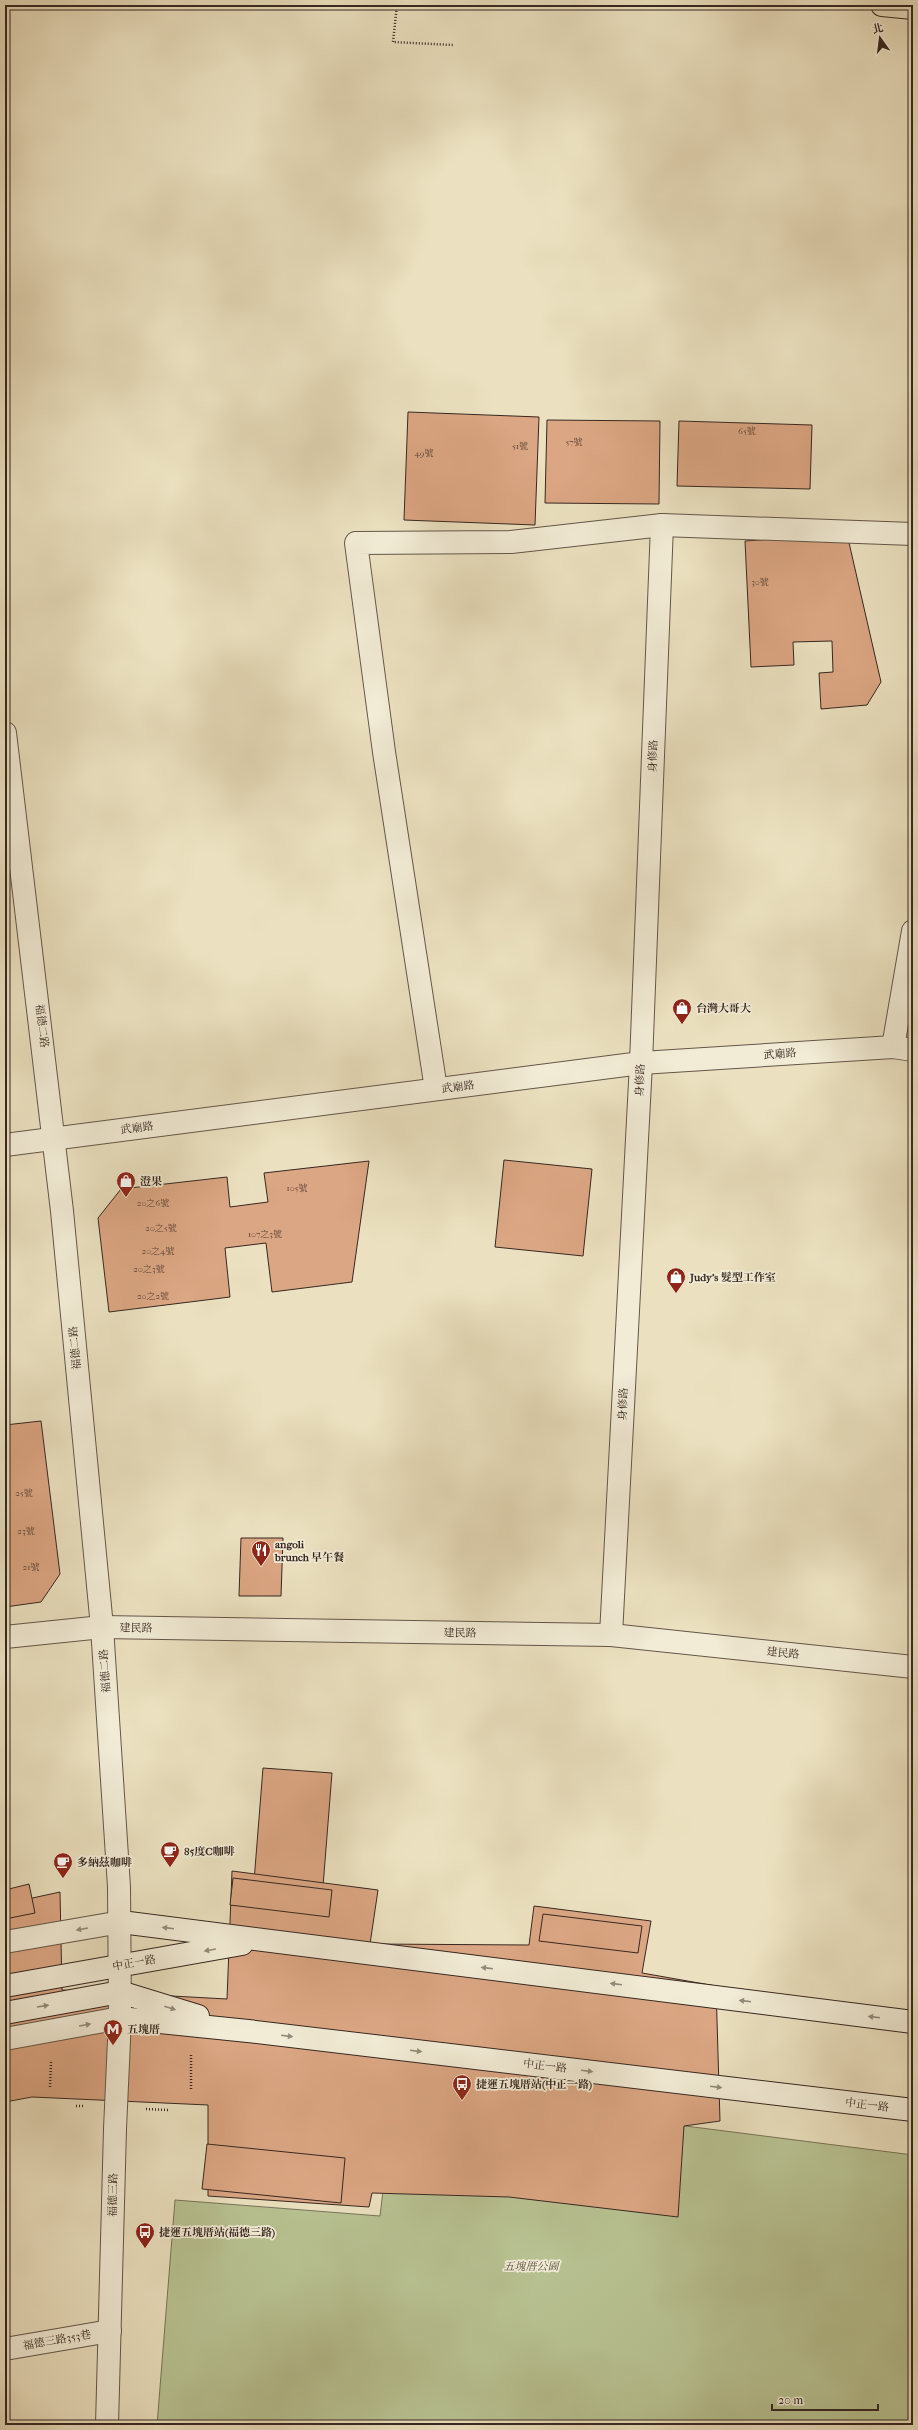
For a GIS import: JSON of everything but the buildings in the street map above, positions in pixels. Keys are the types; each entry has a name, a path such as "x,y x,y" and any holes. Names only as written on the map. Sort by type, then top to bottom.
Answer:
{"main road":[{"path":"882,5 913,8"}],"street":[{"path":"436,1090 384,752 356,543 511,542 662,525 913,534"},
{"name":"身修路","path":"611,1635 641,1063 662,525"},
{"name":"福德二路","path":"5,733 54,1139 102,1627 121,1922 120,1966"},
{"path":"903,1048 913,931"},
{"name":"武廟路","path":"5,1145 641,1063 903,1048"},
{"name":"建民路","path":"5,1637 102,1627 611,1635 913,1667"},
{"name":"中正一路","path":"5,1942 121,1922 913,2022"},
{"name":"中正一路","path":"5,1986 262,1940"},
{"name":"福德三路","path":"106,2425 120,2018 120,1966"},
{"name":"中正一路","path":"5,2013 120,1992 248,2031"},
{"name":"中正一路","path":"5,2039 120,2018 248,2031 913,2110"},
{"name":"福德三路353巷","path":"5,2349 110,2331"}],"path":[{"path":"397,5 393,42 453,45"}],"green space":[{"name":"五塊厝公園","path":"395,2089 913,2155 913,2425 157,2425 175,2200 380,2216"}],"place":[{"name":"台灣大哥大","path":"682,1025"},
{"name":"澄果","path":"126,1198"},
{"name":"Judy's 髮型工作室","path":"676,1294"},
{"name":"angoli brunch 早午餐","path":"261,1567"},
{"name":"85度C咖啡","path":"170,1868"},
{"name":"多納茲咖啡","path":"63,1879"},
{"name":"五塊厝","path":"113,2046"},
{"name":"捷運五塊厝站(中正一路)","path":"462,2101"},
{"name":"捷運五塊厝站(福德三路)","path":"145,2249"}]}
